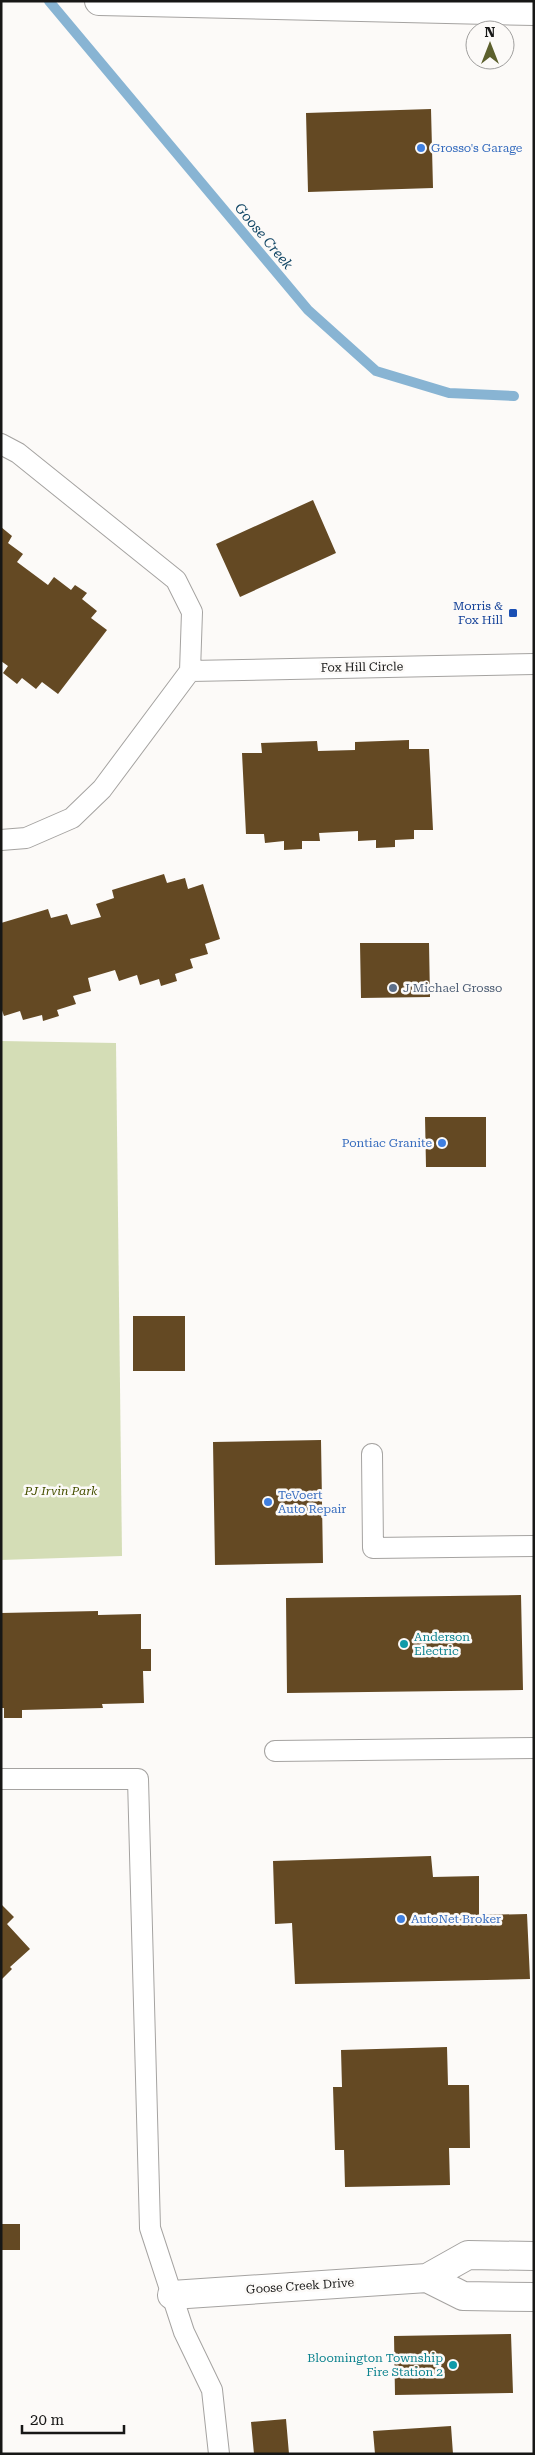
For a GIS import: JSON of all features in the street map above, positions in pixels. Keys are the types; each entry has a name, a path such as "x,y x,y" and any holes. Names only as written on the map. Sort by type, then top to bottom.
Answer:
{"street":[{"path":"99,1 534,11"},
{"name":"Goose Creek Drive","path":"172,2295 427,2278 468,2255 534,2256"},
{"path":"427,2278 463,2296 534,2297"}],"lane":[{"path":"1,444 18,453 176,580 192,612 190,671 102,789 72,818 26,838 1,840"},
{"name":"Fox Hill Circle","path":"190,671 534,664"},
{"path":"372,1454 373,1548 534,1546"},
{"path":"275,1751 534,1748"},
{"path":"1,1779 138,1779 150,2228 184,2332 212,2390 219,2454"}],"green space":[{"name":"PJ Irvin Park","path":"1,1041 116,1043 122,1556 1,1560"}],"building":[{"path":"431,109 433,188 308,192 306,113"},
{"path":"313,500 336,553 240,597 216,544"},
{"path":"1,527 12,536 8,543 23,554 17,562 48,585 54,577 71,590 75,585 87,593 82,599 97,611 91,618 107,630 58,694 42,682 36,689 22,678 17,684 3,673 8,666 1,661"},
{"path":"409,740 409,749 429,749 433,830 414,830 414,839 395,840 395,847 376,848 376,840 358,841 358,831 319,833 320,841 302,841 302,849 284,850 284,841 265,843 264,834 246,834 242,753 262,753 261,743 317,741 318,751 355,750 355,742"},
{"path":"164,874 167,883 185,878 188,889 203,884 220,939 205,944 208,954 190,959 193,968 175,974 177,981 161,986 159,979 140,985 137,975 119,981 115,970 88,978 91,991 73,996 76,1004 57,1010 59,1016 43,1021 42,1015 23,1020 20,1011 4,1016 1,1008 1,923 48,909 51,918 67,914 71,925 101,917 96,904 114,898 112,890"},
{"path":"360,943 429,943 430,997 361,998"},
{"path":"425,1117 486,1117 486,1167 426,1167"},
{"path":"133,1316 185,1316 185,1371 133,1371"},
{"name":"TeVoert Auto Repair","path":"321,1440 323,1563 215,1565 213,1442"},
{"name":"Anderson Electric","path":"521,1595 523,1690 287,1693 286,1598"},
{"path":"98,1611 98,1615 141,1614 141,1649 151,1649 151,1671 143,1671 144,1703 102,1704 103,1708 22,1710 22,1718 4,1718 4,1708 1,1708 1,1613"},
{"name":"AutoNet Broker","path":"431,1856 433,1877 479,1876 479,1915 527,1914 530,1979 295,1984 292,1923 275,1924 273,1861"},
{"path":"1,1904 14,1917 7,1924 30,1949 10,1967 12,1969 1,1980"},
{"path":"447,2047 448,2085 469,2085 470,2148 449,2148 450,2185 345,2187 344,2150 335,2150 333,2087 342,2087 341,2050"},
{"path":"1,2224 20,2224 20,2250 1,2250"},
{"name":"Bloomington Township Fire Station 2","path":"511,2334 513,2393 395,2395 394,2336"},
{"path":"286,2419 289,2454 254,2454 251,2422"},
{"path":"451,2426 453,2454 375,2454 373,2431"}],"waterway":[{"name":"Goose Creek","path":"49,1 308,310 376,371 449,393 514,396"}],"place":[{"name":"Grosso's Garage","path":"421,148"},
{"name":"Morris & Fox Hill","path":"513,613"},
{"name":"J Michael Grosso","path":"393,988"},
{"name":"Pontiac Granite","path":"442,1143"},
{"name":"TeVoert Auto Repair","path":"268,1502"},
{"name":"Anderson Electric","path":"404,1644"},
{"name":"AutoNet Broker","path":"401,1919"},
{"name":"Bloomington Township Fire Station 2","path":"453,2365"}]}
